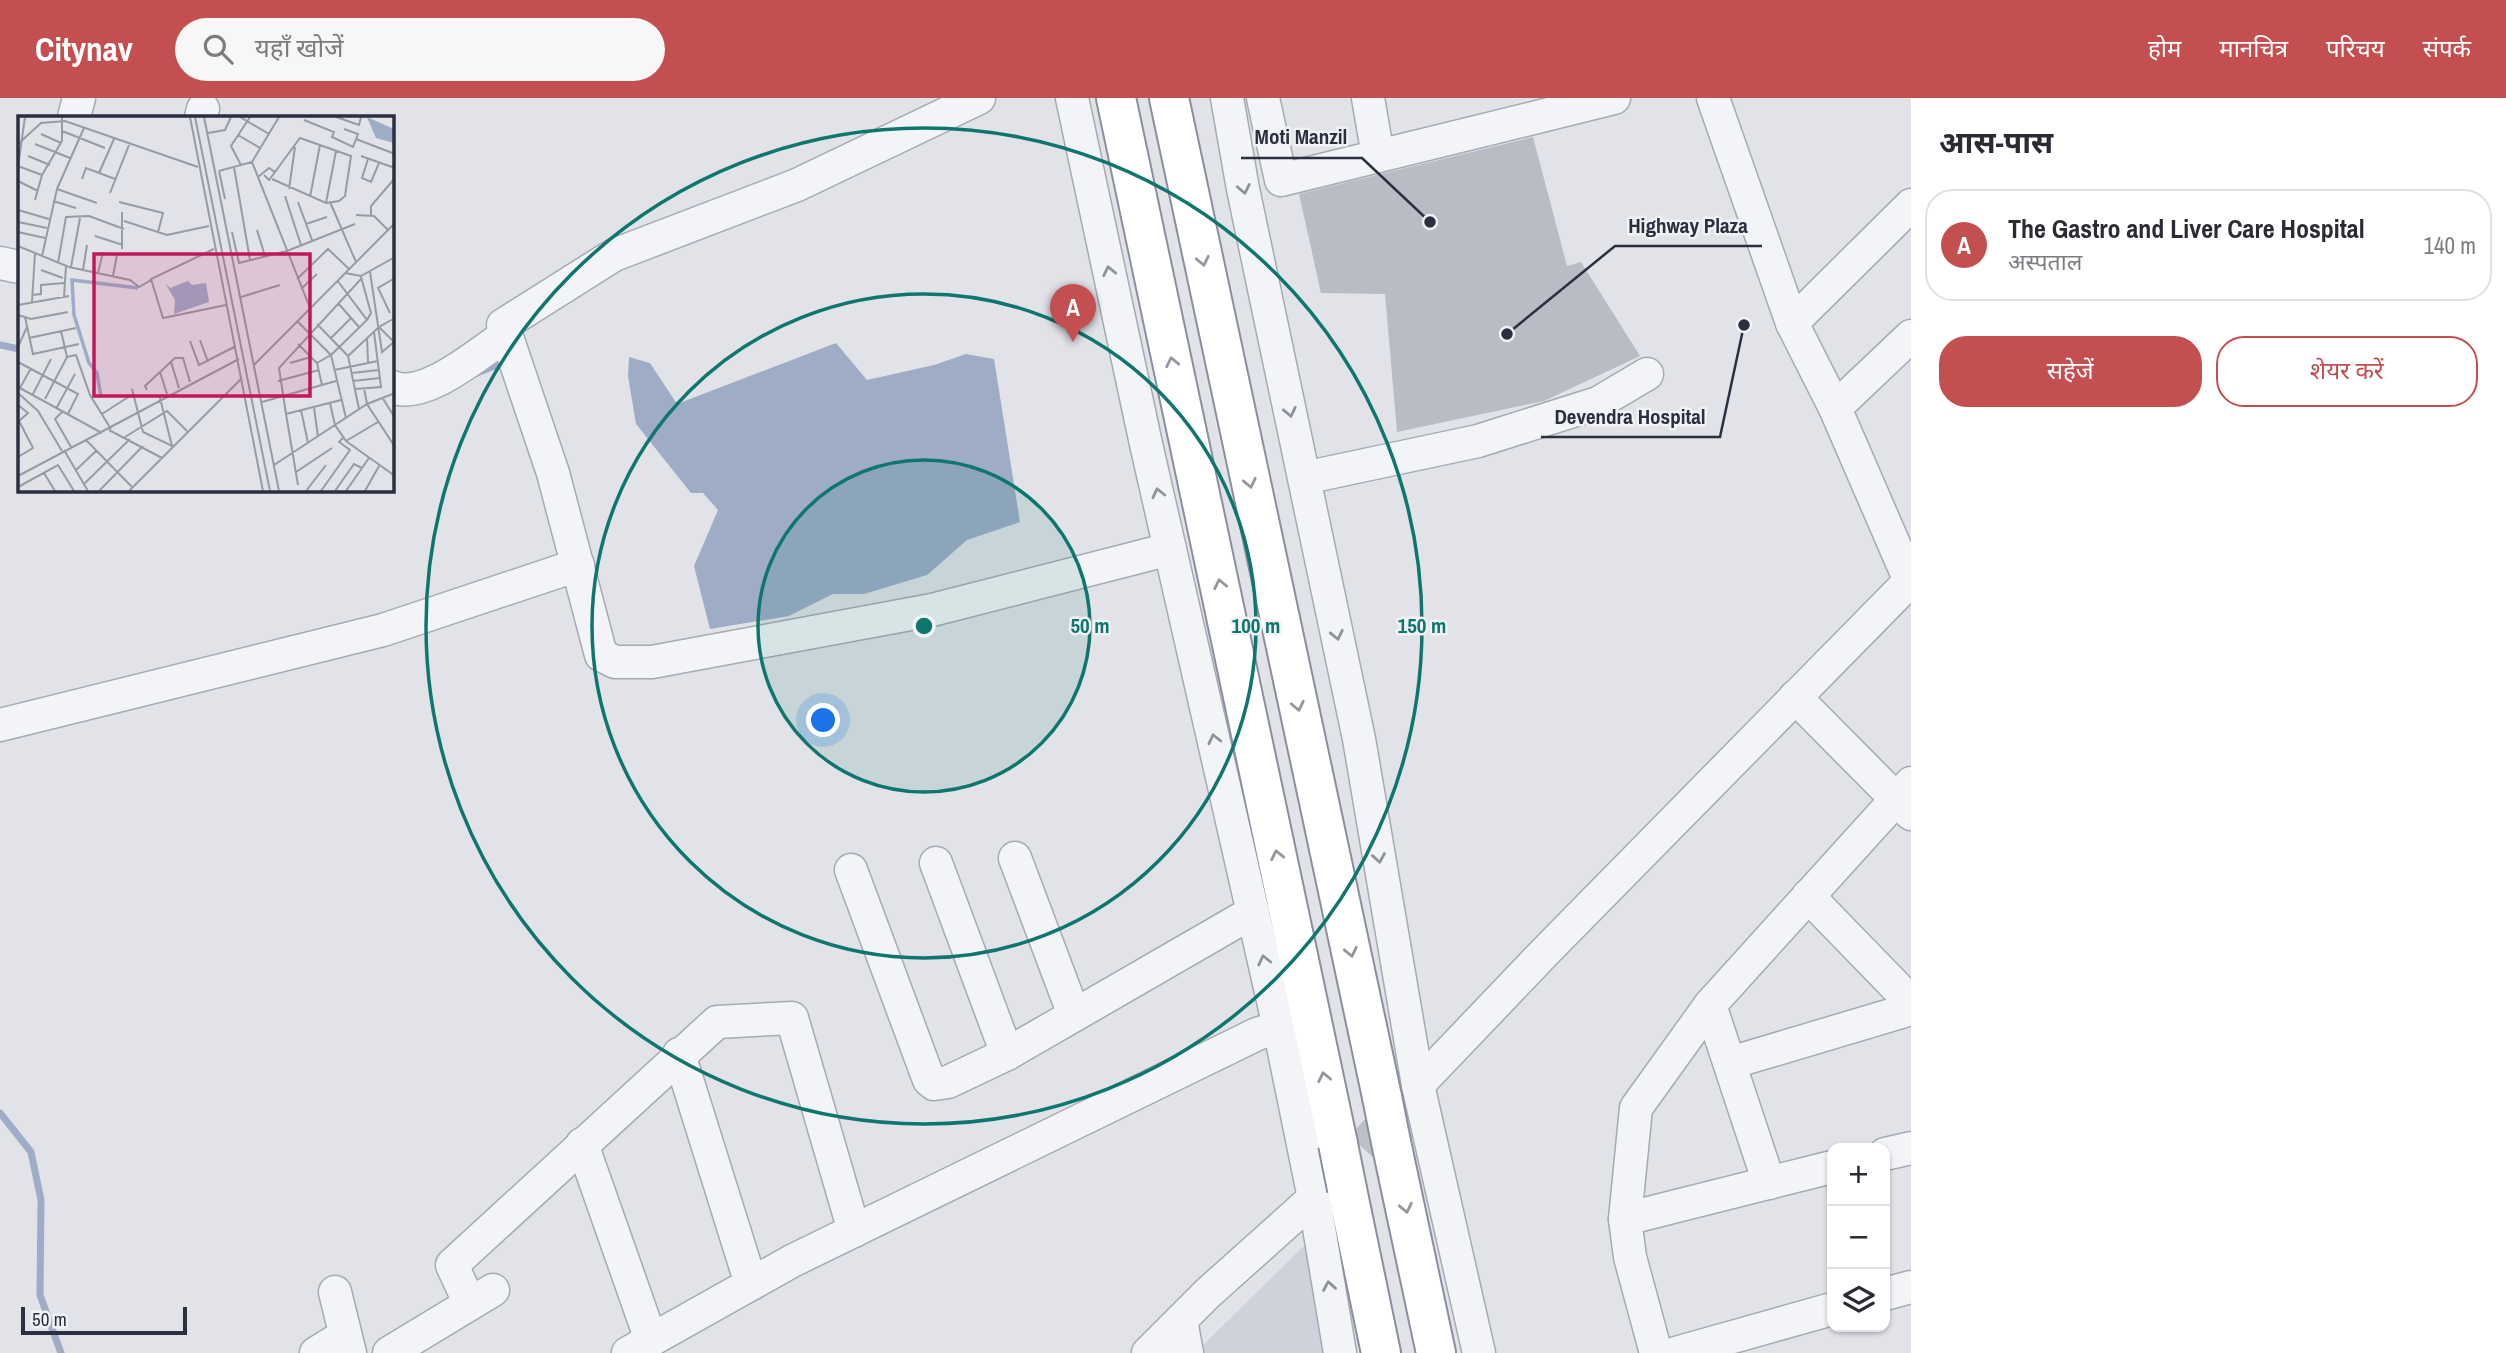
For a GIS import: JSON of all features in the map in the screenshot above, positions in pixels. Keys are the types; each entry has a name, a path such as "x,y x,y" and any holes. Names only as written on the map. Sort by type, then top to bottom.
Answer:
{"highway":[{"path":"1116,98 1338,1144 1330,1193 1381,1353"},
{"path":"1169,98 1436,1353"}],"street":[{"path":"74,116 79,98"},
{"path":"979,98 797,186 614,255 503,325 553,473 601,655 615,663 652,663 932,610 1170,549"},
{"path":"1072,98 1170,549 1279,1027 1330,1193 1340,1353"},
{"path":"1227,98 1359,739 1418,1085 1479,1353"},
{"path":"1263,98 1281,180 1378,156 1512,110 1614,98"},
{"path":"1367,98 1378,156"},
{"path":"1418,1085 1910,580 1835,408 1792,323 1713,98"},
{"path":"1792,323 1911,205"},
{"path":"0,263 18,267"},
{"path":"394,388 403,391 430,385 506,335"},
{"path":"1835,408 1911,336"},
{"path":"1304,478 1478,440 1598,403 1647,374"},
{"path":"0,724 383,631 578,565"},
{"path":"1656,1353 1630,1256 1625,1219 1636,1108 1710,1005 1808,896 1906,798 1795,697"},
{"path":"1015,858 1074,1015"},
{"path":"936,863 1007,1054"},
{"path":"851,870 929,1080 934,1084 948,1083 1007,1054 1254,912"},
{"path":"1808,896 1911,1002"},
{"path":"1710,1005 1769,1183"},
{"path":"1730,1063 1911,1009"},
{"path":"389,1353 482,1297 452,1265 717,1022 792,1018 854,1231"},
{"path":"582,1144 639,1347 751,1284 854,1231 1257,1034 1279,1027"},
{"path":"679,1055 751,1284"},
{"path":"1890,1153 1911,1148"},
{"path":"1625,1219 1827,1168"},
{"path":"1148,1353 1181,1320 1330,1193"},
{"path":"1890,1293 1911,1287"},
{"path":"316,1353 347,1344 335,1292"},
{"path":"1676,1353 1827,1310"},
{"path":"1181,1320 1187,1353"}],"shaded area":[{"path":"1308,1242 1330,1353 1195,1353"}],"water":[{"path":"836,343 867,380 934,365 966,354 994,359 1020,522 967,540 927,575 864,594 833,594 789,616 710,629 694,566 718,510 703,493 691,493 636,424 628,376 629,357 650,363 677,404"}],"building":[{"path":"1533,137 1567,266 1581,262 1640,356 1544,401 1397,432 1385,294 1321,293 1299,194"}],"waterway":[{"path":"0,345 18,349"},
{"path":"477,373 499,364"},
{"path":"0,1113 31,1152 41,1200 40,1295 61,1353"}],"tunnel":[{"path":"1329,1182 1418,1085"}],"place":[{"name":"Moti Manzil","path":"1430,222"},
{"name":"Devendra Hospital","path":"1744,325"},
{"name":"Highway Plaza","path":"1507,334"},
{"name":"The Gastro and Liver Care Hospital","path":"1073,342"}]}
